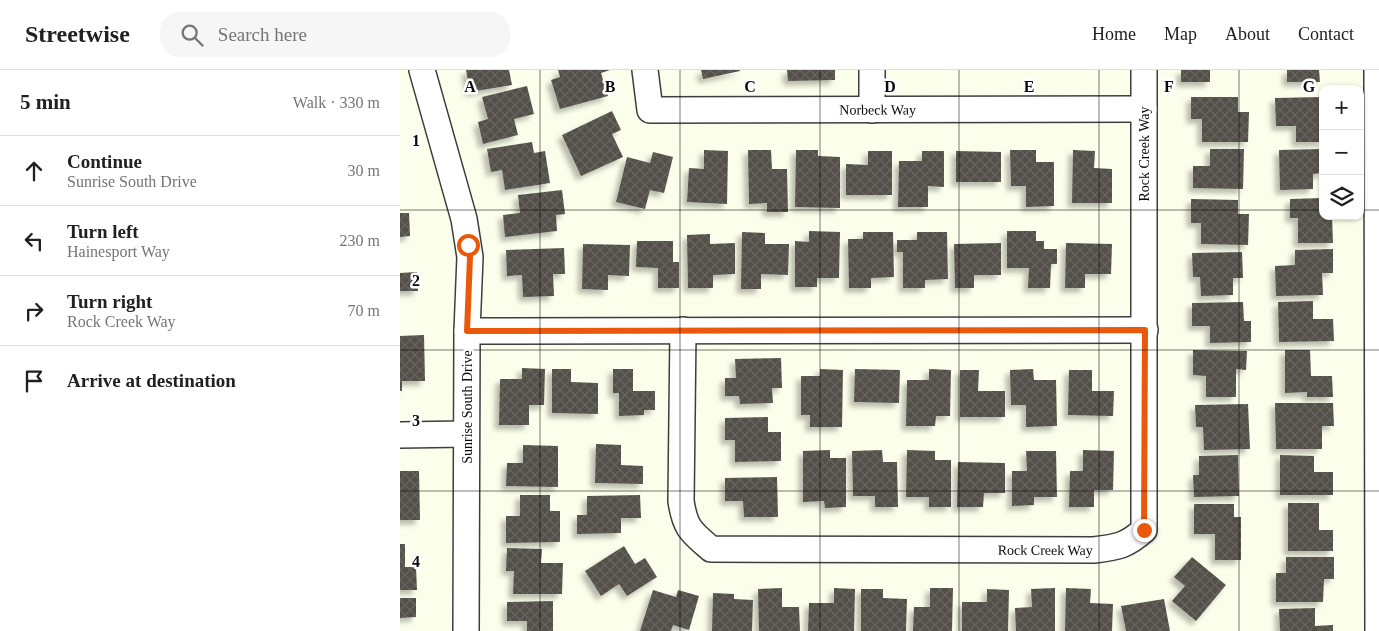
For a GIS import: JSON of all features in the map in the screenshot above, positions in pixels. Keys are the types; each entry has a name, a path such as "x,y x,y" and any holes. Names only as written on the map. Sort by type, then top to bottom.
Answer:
{"street":[{"name":"Sunrise South Drive","path":"422,70 464,219 470,257 467,331 466,631"},
{"name":"Norbeck Way","path":"645,70 650,110 1144,109"},
{"path":"872,70 872,110"},
{"name":"Rock Creek Way","path":"683,330 681,501 684,520 711,549 1094,550 1131,542 1144,530 1144,70"},
{"path":"1377,70 1378,631"},
{"path":"467,331 1145,330"},
{"path":"400,435 466,434"}],"building":[{"path":"466,70 509,70 512,85 470,92"},
{"path":"558,70 610,70 601,73 608,96 560,109 551,80 560,77"},
{"path":"701,70 740,70 740,71 703,79"},
{"path":"787,70 835,70 835,80 788,81"},
{"path":"1181,70 1210,70 1210,82 1181,82"},
{"path":"1287,70 1319,70 1320,82 1287,82"},
{"path":"527,86 534,114 514,119 518,135 483,144 478,122 488,119 482,97"},
{"path":"1191,97 1238,97 1238,112 1249,112 1248,142 1202,142 1202,119 1191,119"},
{"path":"1319,97 1319,142 1296,142 1296,126 1276,126 1275,98"},
{"path":"612,111 621,130 612,134 623,157 581,176 562,135"},
{"path":"532,142 534,153 545,151 550,183 505,190 502,170 491,172 487,149"},
{"path":"1210,149 1244,149 1243,189 1193,188 1193,166 1210,166"},
{"path":"1319,149 1319,173 1313,174 1313,189 1280,190 1279,150"},
{"path":"704,150 728,151 727,204 687,202 689,168 704,169"},
{"path":"748,150 771,150 772,169 787,169 788,212 767,212 767,203 749,204"},
{"path":"796,150 818,150 818,156 840,157 840,208 795,207"},
{"path":"1010,150 1036,150 1036,162 1054,162 1054,206 1026,207 1026,186 1011,186"},
{"path":"1073,150 1095,151 1094,168 1112,169 1112,203 1072,203"},
{"path":"868,151 892,151 892,195 846,195 846,164 868,165"},
{"path":"922,151 944,151 944,187 928,186 928,207 898,207 899,161 922,161"},
{"path":"956,151 1001,152 1001,182 956,182"},
{"path":"653,152 673,157 664,193 650,190 645,209 616,202 627,157 650,163"},
{"path":"562,190 565,214 556,215 557,231 505,237 503,215 520,213 518,195"},
{"path":"1319,198 1319,220 1332,220 1333,243 1298,243 1298,218 1290,218 1290,199"},
{"path":"1191,199 1238,200 1238,214 1249,214 1248,245 1201,244 1201,223 1191,223"},
{"path":"400,213 409,213 410,236 400,237"},
{"path":"809,231 840,232 839,278 817,278 817,287 795,287 795,241 809,242"},
{"path":"1007,231 1036,231 1036,241 1044,241 1044,249 1057,249 1057,264 1051,264 1050,288 1028,288 1029,268 1007,268"},
{"path":"742,232 765,233 765,244 789,244 788,275 761,274 761,289 741,289"},
{"path":"863,232 893,232 894,277 871,278 871,288 849,288 848,239 863,239"},
{"path":"917,232 947,232 948,279 925,280 925,288 903,288 903,252 897,252 897,240 917,240"},
{"path":"710,234 710,244 735,243 735,274 713,275 713,288 688,288 687,235"},
{"path":"637,241 673,241 673,262 679,262 679,288 658,288 658,268 636,267"},
{"path":"1001,243 1001,275 974,275 974,288 955,288 954,244"},
{"path":"1066,243 1112,244 1111,274 1085,274 1085,288 1065,288"},
{"path":"583,244 630,245 629,276 608,275 608,290 582,289"},
{"path":"564,248 565,274 553,274 554,296 523,297 522,275 507,276 506,250"},
{"path":"1333,249 1333,273 1322,273 1323,295 1276,296 1275,266 1295,265 1295,250"},
{"path":"1242,252 1243,278 1233,278 1233,295 1201,296 1200,277 1193,277 1192,253"},
{"path":"417,272 418,291 400,291 400,273"},
{"path":"1313,301 1313,319 1333,319 1334,341 1279,342 1278,302"},
{"path":"1243,302 1244,321 1251,321 1251,342 1210,343 1210,326 1192,326 1192,303"},
{"path":"424,335 425,381 402,381 402,391 400,391 400,336"},
{"path":"1193,350 1247,351 1246,370 1236,369 1236,397 1206,397 1206,376 1193,375"},
{"path":"1285,350 1310,350 1311,376 1332,376 1333,397 1307,397 1307,392 1285,393"},
{"path":"781,358 782,388 772,388 773,403 740,404 739,396 725,396 725,378 736,378 735,359"},
{"path":"522,368 545,369 544,405 529,405 529,425 499,425 500,379 522,379"},
{"path":"552,369 571,369 571,382 598,383 598,414 552,413"},
{"path":"613,369 633,369 633,391 655,391 655,410 644,410 644,415 619,416 619,393 613,393"},
{"path":"820,369 843,370 842,427 810,427 810,415 801,415 801,376 820,376"},
{"path":"855,369 900,370 899,403 854,402"},
{"path":"929,369 951,370 950,416 936,416 935,426 906,426 907,380 929,380"},
{"path":"1033,369 1034,380 1056,380 1057,426 1026,427 1026,405 1011,405 1010,370"},
{"path":"960,370 979,370 978,391 1005,391 1005,417 960,417"},
{"path":"1069,370 1092,370 1092,391 1114,391 1113,416 1068,415"},
{"path":"1275,403 1333,403 1334,426 1322,426 1322,449 1276,449"},
{"path":"1248,404 1250,449 1204,450 1203,427 1196,427 1195,405"},
{"path":"768,417 768,432 781,432 781,461 735,462 735,440 725,440 725,418"},
{"path":"596,444 621,445 621,465 643,466 643,484 595,483"},
{"path":"523,445 558,446 558,487 506,486 507,463 523,463"},
{"path":"830,450 830,458 846,458 846,507 825,508 824,501 803,502 803,451"},
{"path":"882,450 883,462 897,462 898,507 875,507 875,496 853,496 852,451"},
{"path":"907,450 935,451 935,460 951,460 951,507 929,507 929,497 906,497"},
{"path":"1083,450 1114,451 1113,490 1094,490 1094,507 1069,507 1070,471 1083,471"},
{"path":"1026,451 1056,451 1057,497 1034,497 1034,505 1012,506 1012,471 1027,471"},
{"path":"1238,455 1239,496 1194,497 1193,475 1199,475 1199,456"},
{"path":"1280,455 1314,456 1314,472 1333,472 1333,495 1280,495"},
{"path":"958,462 1005,463 1005,493 984,493 983,507 957,507"},
{"path":"400,471 419,471 420,520 400,520"},
{"path":"777,477 778,517 744,517 743,501 725,501 725,478"},
{"path":"520,495 550,495 550,511 560,511 560,542 506,543 506,516 520,516"},
{"path":"640,495 641,518 621,518 621,533 577,534 577,515 587,515 587,496"},
{"path":"1288,503 1319,503 1319,530 1333,530 1333,551 1288,551"},
{"path":"1194,504 1234,504 1234,517 1241,517 1241,560 1215,560 1215,534 1194,534"},
{"path":"400,544 405,544 405,567 416,567 417,590 400,590"},
{"path":"624,546 635,564 645,558 657,577 627,596 619,584 601,596 585,571"},
{"path":"507,548 542,549 541,563 563,563 562,594 513,594 514,571 506,571"},
{"path":"1192,557 1226,585 1196,621 1172,601 1185,586 1174,577"},
{"path":"1286,557 1334,557 1334,579 1324,579 1323,602 1276,602 1276,573 1286,573"},
{"path":"782,588 782,607 799,607 800,631 759,631 758,589"},
{"path":"834,588 855,589 854,631 808,631 809,603 834,603"},
{"path":"930,588 953,588 952,631 913,631 914,607 930,607"},
{"path":"1055,588 1055,631 1016,631 1015,608 1032,607 1031,589"},
{"path":"1066,588 1091,589 1090,603 1113,604 1112,631 1065,631"},
{"path":"861,589 883,589 883,598 907,599 906,631 861,631"},
{"path":"987,589 1009,590 1008,631 962,631 962,602 987,602"},
{"path":"653,590 676,597 678,590 699,596 689,630 673,625 671,631 640,631"},
{"path":"713,593 734,594 734,599 753,600 752,631 712,631"},
{"path":"400,598 416,598 416,617 400,618"},
{"path":"1164,599 1170,631 1126,631 1121,606"},
{"path":"553,601 553,631 527,631 527,621 507,621 507,602"},
{"path":"1315,608 1315,626 1333,625 1333,631 1280,631 1279,609"}],"route":[{"path":"468,245 470,257 467,331 1145,330 1144,530"}]}
